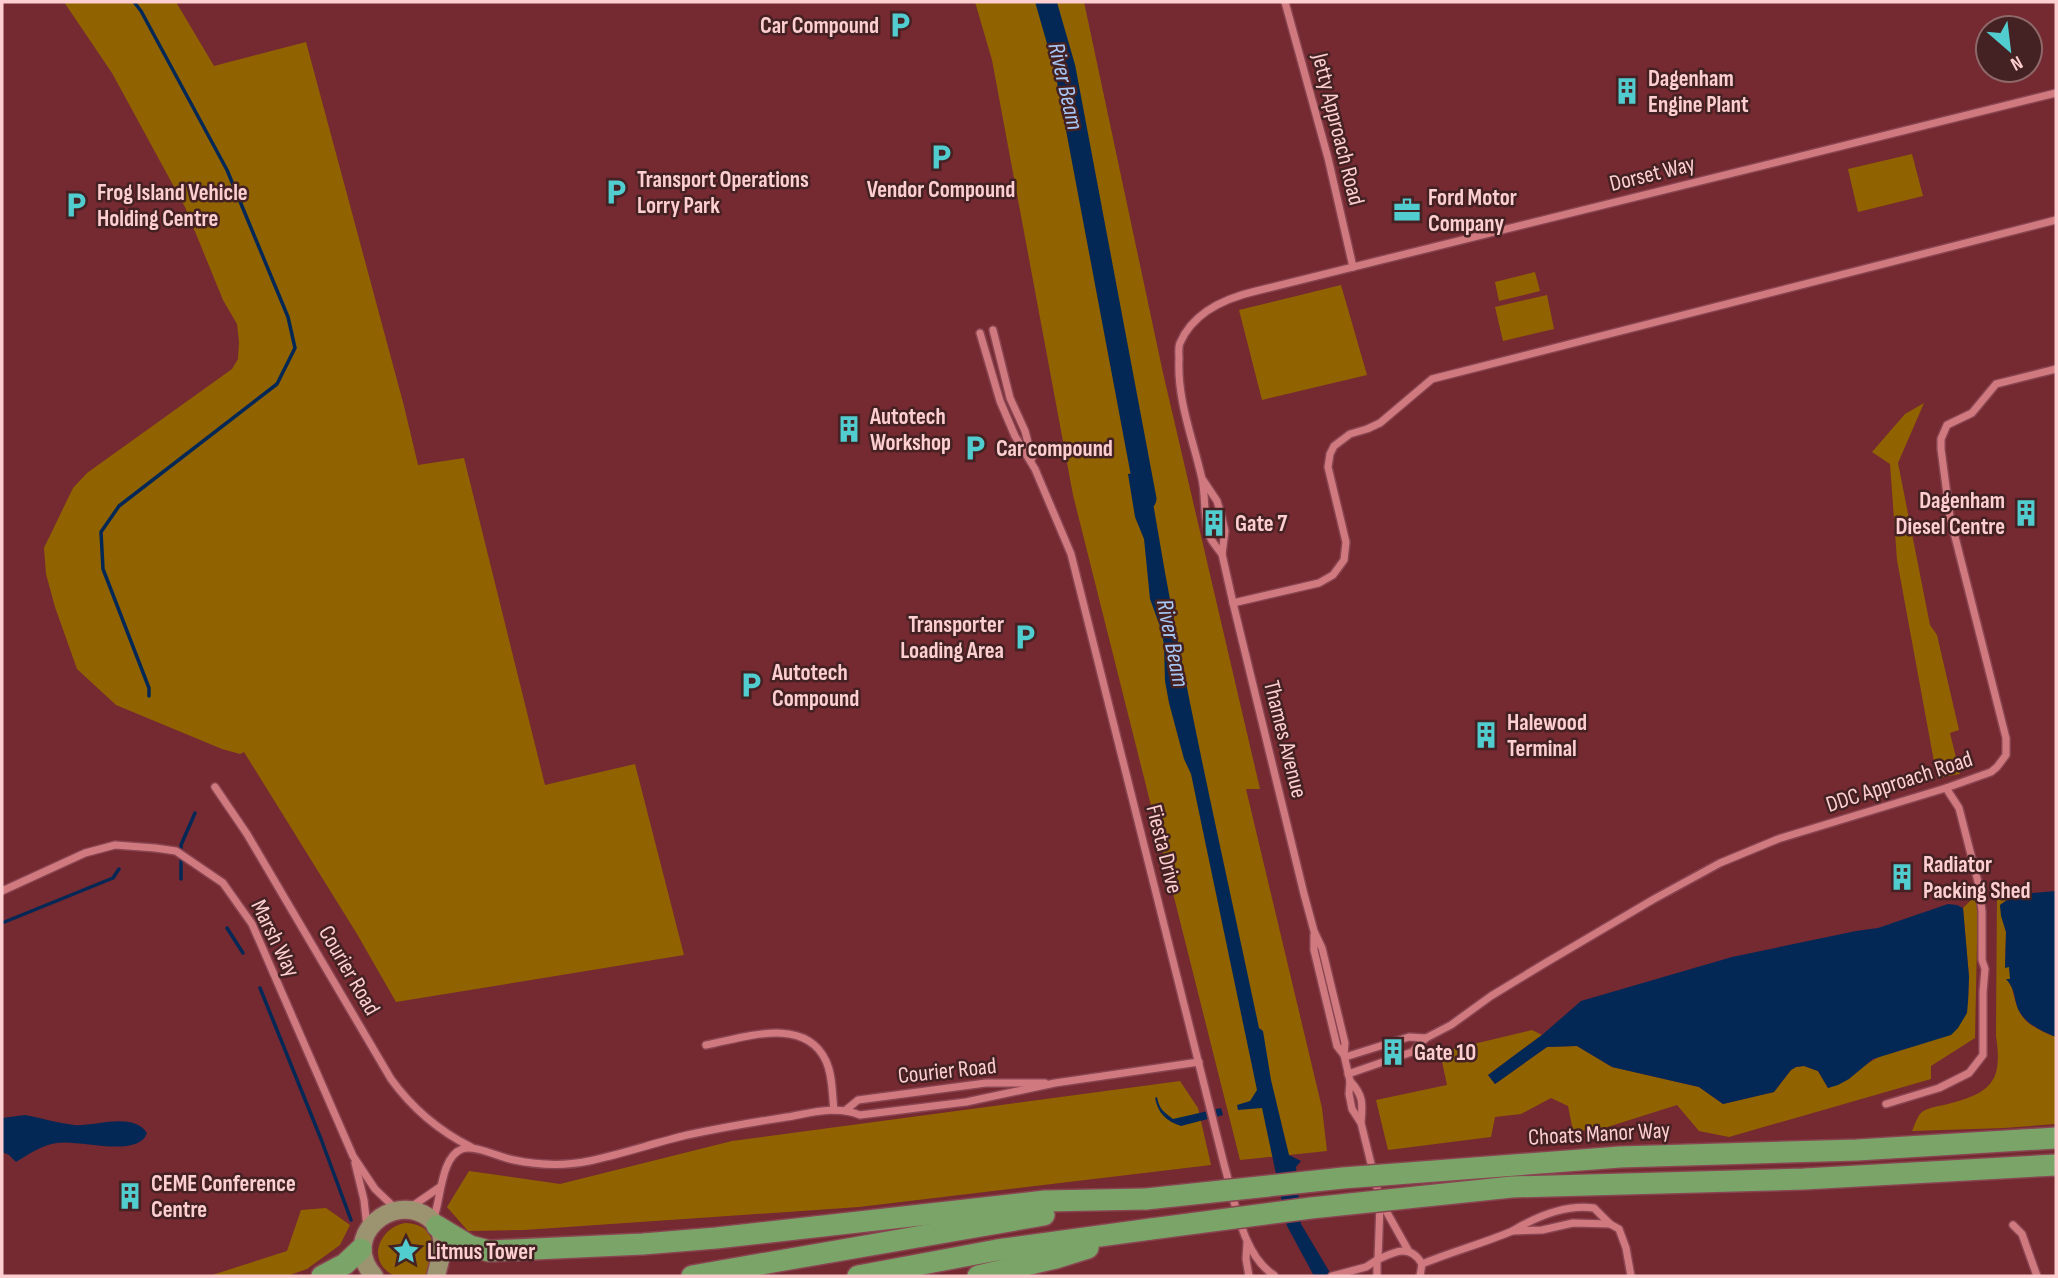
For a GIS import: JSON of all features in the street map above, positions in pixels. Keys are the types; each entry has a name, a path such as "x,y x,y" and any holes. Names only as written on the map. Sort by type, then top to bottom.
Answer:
{"highway":[{"name":"Choats Manor Way","path":"1146,1199 1343,1178 1620,1157 1857,1150 2056,1138"},
{"path":"858,1276 997,1250 1151,1229 1311,1208 1512,1187 1804,1179 2056,1165"},
{"path":"435,1223 470,1247 489,1251 716,1238 1045,1201 1146,1199"},
{"path":"692,1276 970,1226 1146,1199"},
{"path":"978,1276 1056,1258 1151,1229"},
{"path":"322,1276 345,1264 364,1240"}],"main road":[{"path":"374,1276 365,1265 364,1240 377,1220 401,1211 424,1214 435,1223 442,1235 442,1251 436,1276"}],"street":[{"name":"Jetty Approach Road","path":"1285,2 1328,158 1353,267"},
{"name":"Dorset Way","path":"1256,291 2056,93"},
{"path":"1233,603 1319,583 1333,575 1344,560 1346,542 1328,467 1334,446 1350,433 1380,423 1432,379 2056,220"},
{"name":"Thames Avenue","path":"1222,554 1211,538 1205,516 1202,478 1179,390 1179,344 1205,312 1226,300 1256,291"},
{"name":"Fiesta Drive","path":"993,330 1010,398 1025,430 1035,469"},
{"name":"Fiesta Drive","path":"980,333 1000,401 1015,436 1035,469 1064,532 1071,554 1214,1126 1247,1242 1263,1267 1275,1276"},
{"name":"DDC Approach Road","path":"1349,1077 1406,1055 1426,1038 1451,1025 1491,996 1720,863 1778,839 1991,772 2002,762 2007,749 2006,738 1950,517 1941,439 1947,425 1972,413 1996,384 2056,369"},
{"name":"Thames Avenue","path":"1202,478 1217,501 1222,518 1222,554 1233,603 1314,931 1314,950 1337,1045 1344,1056 1349,1077 1359,1091 1363,1107 1361,1122 1380,1200 1408,1250 1422,1264"},
{"name":"Courier Road","path":"215,787 247,834 403,1096 428,1120 459,1141 475,1149 515,1161 571,1163 688,1135 834,1110 847,1109 860,1115 878,1113 989,1098 1055,1083 1199,1062"},
{"path":"1886,1104 1939,1088 1969,1073 1983,1055 1985,969 1982,960 1982,911 1978,882 1959,808 1946,788"},
{"name":"Marsh Way","path":"2,891 85,853 115,845 176,851 223,883 252,924 354,1156 375,1189 401,1211"},
{"path":"706,1045 769,1033 806,1039 826,1061 834,1110"},
{"path":"1344,1056 1409,1037 1426,1038"},
{"name":"Courier Road","path":"847,1109 859,1100 950,1087 986,1083 1055,1083"},
{"path":"435,1223 440,1187 454,1154 463,1148 475,1149"},
{"name":"Marsh Way","path":"354,1156 364,1199 364,1240"},
{"path":"401,1211 440,1187"},
{"name":"Thames Avenue","path":"1377,1276 1380,1200"},
{"path":"1420,1276 1422,1264 1572,1207 1594,1208 1619,1229 1631,1276"},
{"path":"1511,1232 1542,1230 1573,1223 1610,1224"},
{"path":"2013,1225 2028,1246 2037,1276"},
{"name":"Fiesta Drive","path":"1247,1242 1249,1276"},
{"path":"1332,1276 1352,1271 1395,1252 1408,1250"},
{"path":"1259,1276 1275,1276"}],"shaded area":[{"path":"64,2 176,2 214,66 306,42 418,465 464,458 545,785 635,764 684,955 396,1002 244,752 240,754 222,749 116,705 77,669 46,574 44,548 73,488 87,473 232,369 238,359 239,342 237,324 223,300 185,207 112,73"},
{"path":"975,2 1084,2 1163,373 1260,789 1246,789 1322,1108 1327,1151 1240,1160 1073,495 992,60"},
{"path":"1912,154 1923,196 1858,212 1848,169"},
{"path":"1535,272 1540,291 1499,301 1495,282"},
{"path":"1341,285 1367,375 1262,400 1239,310"},
{"path":"1547,295 1554,329 1503,341 1495,307"},
{"path":"1924,403 1898,463 1930,625 1937,635 1959,730 1950,733 1960,774 1937,778 1897,560 1890,464 1872,452 1905,414"},
{"path":"1997,891 2025,893 2016,893 2000,905 2006,932 2005,967 2009,967 2014,996 2022,1016 2033,1026 2056,1037 2056,1124 1912,1131 1922,1112 1975,1095 1991,1083 1995,1075 1998,1064"},
{"path":"1978,893 1975,1038 1931,1066 1931,1079 1729,1137 1699,1131 1677,1105 1598,1130 1573,1131 1568,1106 1551,1098 1521,1114 1495,1117 1491,1137 1388,1150 1376,1100 1447,1085 1440,1052 1532,1030 1542,1035 1488,1075 1495,1084 1547,1047 1577,1046 1612,1067 1699,1087 1723,1104 1774,1092 1796,1067 1804,1066 1818,1071 1828,1088 1968,1002 1969,977 1963,908"},
{"path":"1180,1081 1198,1108 1211,1165 859,1207 524,1230 468,1231 447,1207 469,1171 560,1184 732,1141"},
{"path":"326,1208 350,1225 340,1245 307,1269 287,1276 209,1276 287,1251 301,1210"},
{"path":"405,1223 424,1229 432,1241 433,1249 426,1276 393,1275 380,1262 379,1246 383,1238 388,1231"}],"water":[{"path":"1148,471 1186,681 1259,1028 1263,1031 1271,1080 1289,1155 1301,1161 1296,1167 1301,1224 1332,1276 1314,1276 1287,1226 1262,1108 1238,1110 1237,1105 1250,1101 1257,1090 1191,774 1184,759 1169,703 1164,645 1150,599 1144,539 1135,517 1128,474"},
{"path":"2030,888 2032,893 2056,891 2056,1037 2035,1027 2022,1016 2006,979 2010,979 2009,967 2005,968 2006,932 2000,905"},
{"path":"1948,904 1963,908 1969,977 1967,1013 1958,1028 1951,1035 1873,1059 1838,1085 1828,1088 1818,1071 1804,1066 1796,1067 1774,1092 1723,1104 1699,1087 1612,1067 1577,1046 1547,1047 1495,1084 1488,1075 1542,1035 1581,1001 1732,957 1878,928"},
{"path":"1157,1097 1162,1110 1173,1119 1221,1108 1223,1115 1181,1126 1164,1116 1156,1103"},
{"path":"25,1115 74,1125 123,1121 141,1126 147,1133 141,1141 120,1147 67,1142 51,1144 16,1162 2,1152 2,1118"}],"waterway":[{"path":"134,2 227,170 288,317 295,348 277,384 119,506 101,532 103,569 149,688 149,696"},
{"name":"River Beam","path":"1046,2 1065,68 1146,499"},
{"path":"181,879 181,845 195,813"},
{"path":"2,923 113,878 119,869"},
{"path":"227,928 243,953"},
{"path":"260,988 351,1220"}],"place":[{"name":"Car Compound","path":"900,25"},
{"name":"Dagenham Engine Plant","path":"1627,91"},
{"name":"Vendor Compound","path":"941,157"},
{"name":"Transport Operations Lorry Park","path":"616,192"},
{"name":"Frog Island Vehicle Holding Centre","path":"76,205"},
{"name":"Ford Motor Company","path":"1407,210"},
{"name":"Autotech Workshop","path":"849,429"},
{"name":"Car compound","path":"975,448"},
{"name":"Dagenham Diesel Centre","path":"2026,513"},
{"name":"Gate 7","path":"1214,523"},
{"name":"Transporter Loading Area","path":"1025,637"},
{"name":"Autotech Compound","path":"751,685"},
{"name":"Halewood Terminal","path":"1486,735"},
{"name":"Radiator Packing Shed","path":"1902,877"},
{"name":"Gate 10","path":"1393,1052"},
{"name":"CEME Conference Centre","path":"130,1196"},
{"name":"Litmus Tower","path":"406,1251"}]}
